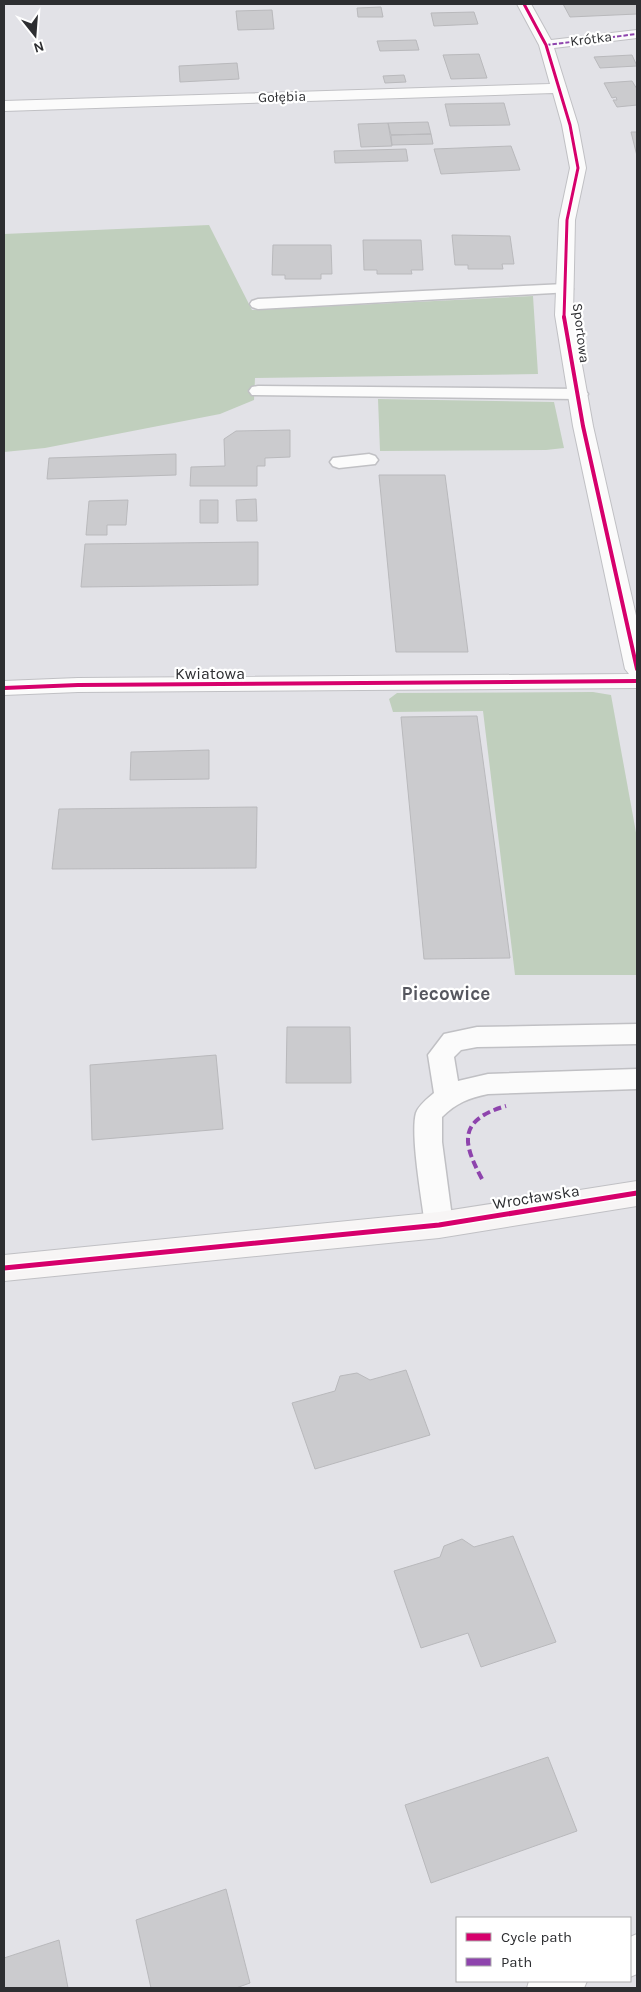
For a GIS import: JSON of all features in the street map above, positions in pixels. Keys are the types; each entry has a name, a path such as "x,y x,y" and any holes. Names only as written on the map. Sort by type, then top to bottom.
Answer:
{"street":[{"name":"Sportowa","path":"524,4 546,45 570,125 578,168 567,220 564,315 583,426 637,669"},
{"name":"Krótka","path":"546,45 637,34"},
{"name":"Gołębia","path":"4,106 560,88"},
{"name":"Kwiatowa","path":"13,687 637,682"},
{"name":"Wrocławska","path":"4,1268 439,1225 637,1193"},
{"path":"547,1988 564,1982"}],"lane":[{"path":"258,304 565,290"},
{"path":"258,391 579,394"},
{"path":"339,462 369,460"},
{"path":"447,1095 441,1055 453,1041 477,1037 637,1034"},
{"path":"439,1225 429,1142 429,1114 447,1095 467,1088 488,1084 637,1079"}],"green space":[{"path":"209,225 252,310 533,296 538,374 255,378 254,400 220,414 45,448 4,452 4,234"},
{"path":"378,399 554,402 564,448 546,450 380,451"},
{"path":"593,692 611,695 637,838 637,975 515,975 483,711 393,712 389,699 397,693"}],"building":[{"path":"563,4 637,4 637,14 570,17"},
{"path":"381,7 383,17 358,17 357,8"},
{"path":"272,10 274,29 238,30 236,11"},
{"path":"474,12 478,24 434,26 431,13"},
{"path":"416,40 419,50 380,51 377,41"},
{"path":"479,54 487,78 451,79 443,55"},
{"path":"632,55 637,66 600,68 594,57"},
{"path":"237,63 239,79 180,82 179,66"},
{"path":"404,75 406,82 385,83 383,76"},
{"path":"632,81 637,89 637,105 617,107 613,100 617,100 616,97 612,98 604,83"},
{"path":"504,103 510,125 450,126 445,104"},
{"path":"428,122 431,134 391,135 388,123"},
{"path":"388,123 392,146 361,147 358,124"},
{"path":"631,132 637,132 637,156"},
{"path":"431,134 433,144 392,145 391,135"},
{"path":"511,146 520,170 441,174 434,149"},
{"path":"406,149 408,161 335,163 334,151"},
{"path":"452,235 510,236 514,264 502,264 503,269 468,269 468,265 455,265"},
{"path":"363,240 421,240 423,270 411,270 412,274 377,274 377,270 364,270"},
{"path":"273,245 331,245 332,274 321,274 321,279 285,279 285,275 272,275"},
{"path":"290,430 290,457 265,458 265,466 257,466 257,486 190,486 191,467 225,466 224,439 236,431"},
{"path":"176,454 176,475 47,479 49,458"},
{"path":"379,475 445,475 468,652 396,652"},
{"path":"256,499 257,521 237,521 236,500"},
{"path":"128,500 126,525 107,525 107,535 86,535 89,501"},
{"path":"200,500 218,500 218,523 200,523"},
{"path":"258,542 258,585 81,587 85,544"},
{"path":"477,716 510,958 424,959 401,717"},
{"path":"209,750 209,779 130,780 131,752"},
{"path":"257,807 256,868 52,869 59,809"},
{"path":"287,1027 350,1027 351,1083 286,1083"},
{"path":"216,1055 223,1129 92,1140 90,1065"},
{"path":"406,1370 430,1435 315,1469 292,1403 335,1391 340,1376 357,1373 370,1380"},
{"path":"513,1536 556,1642 481,1667 468,1633 421,1648 394,1571 440,1557 444,1546 462,1539 474,1547"},
{"path":"548,1757 577,1831 431,1883 405,1805"},
{"path":"226,1889 250,1983 236,1988 151,1988 136,1920"},
{"path":"59,1940 68,1988 4,1988 4,1958"}],"marked path":[{"path":"546,45 637,34"},
{"path":"482,1179 469,1154 467,1137 469,1131 479,1119 492,1111 506,1106"}],"cycle path":[{"path":"524,4 546,45 570,125 578,168 567,220 564,315 583,426 637,669"},
{"path":"4,688 78,685 637,681"},
{"path":"4,1268 439,1225 637,1193"}],"district":[{"name":"Piecowice","path":"446,994"}]}
